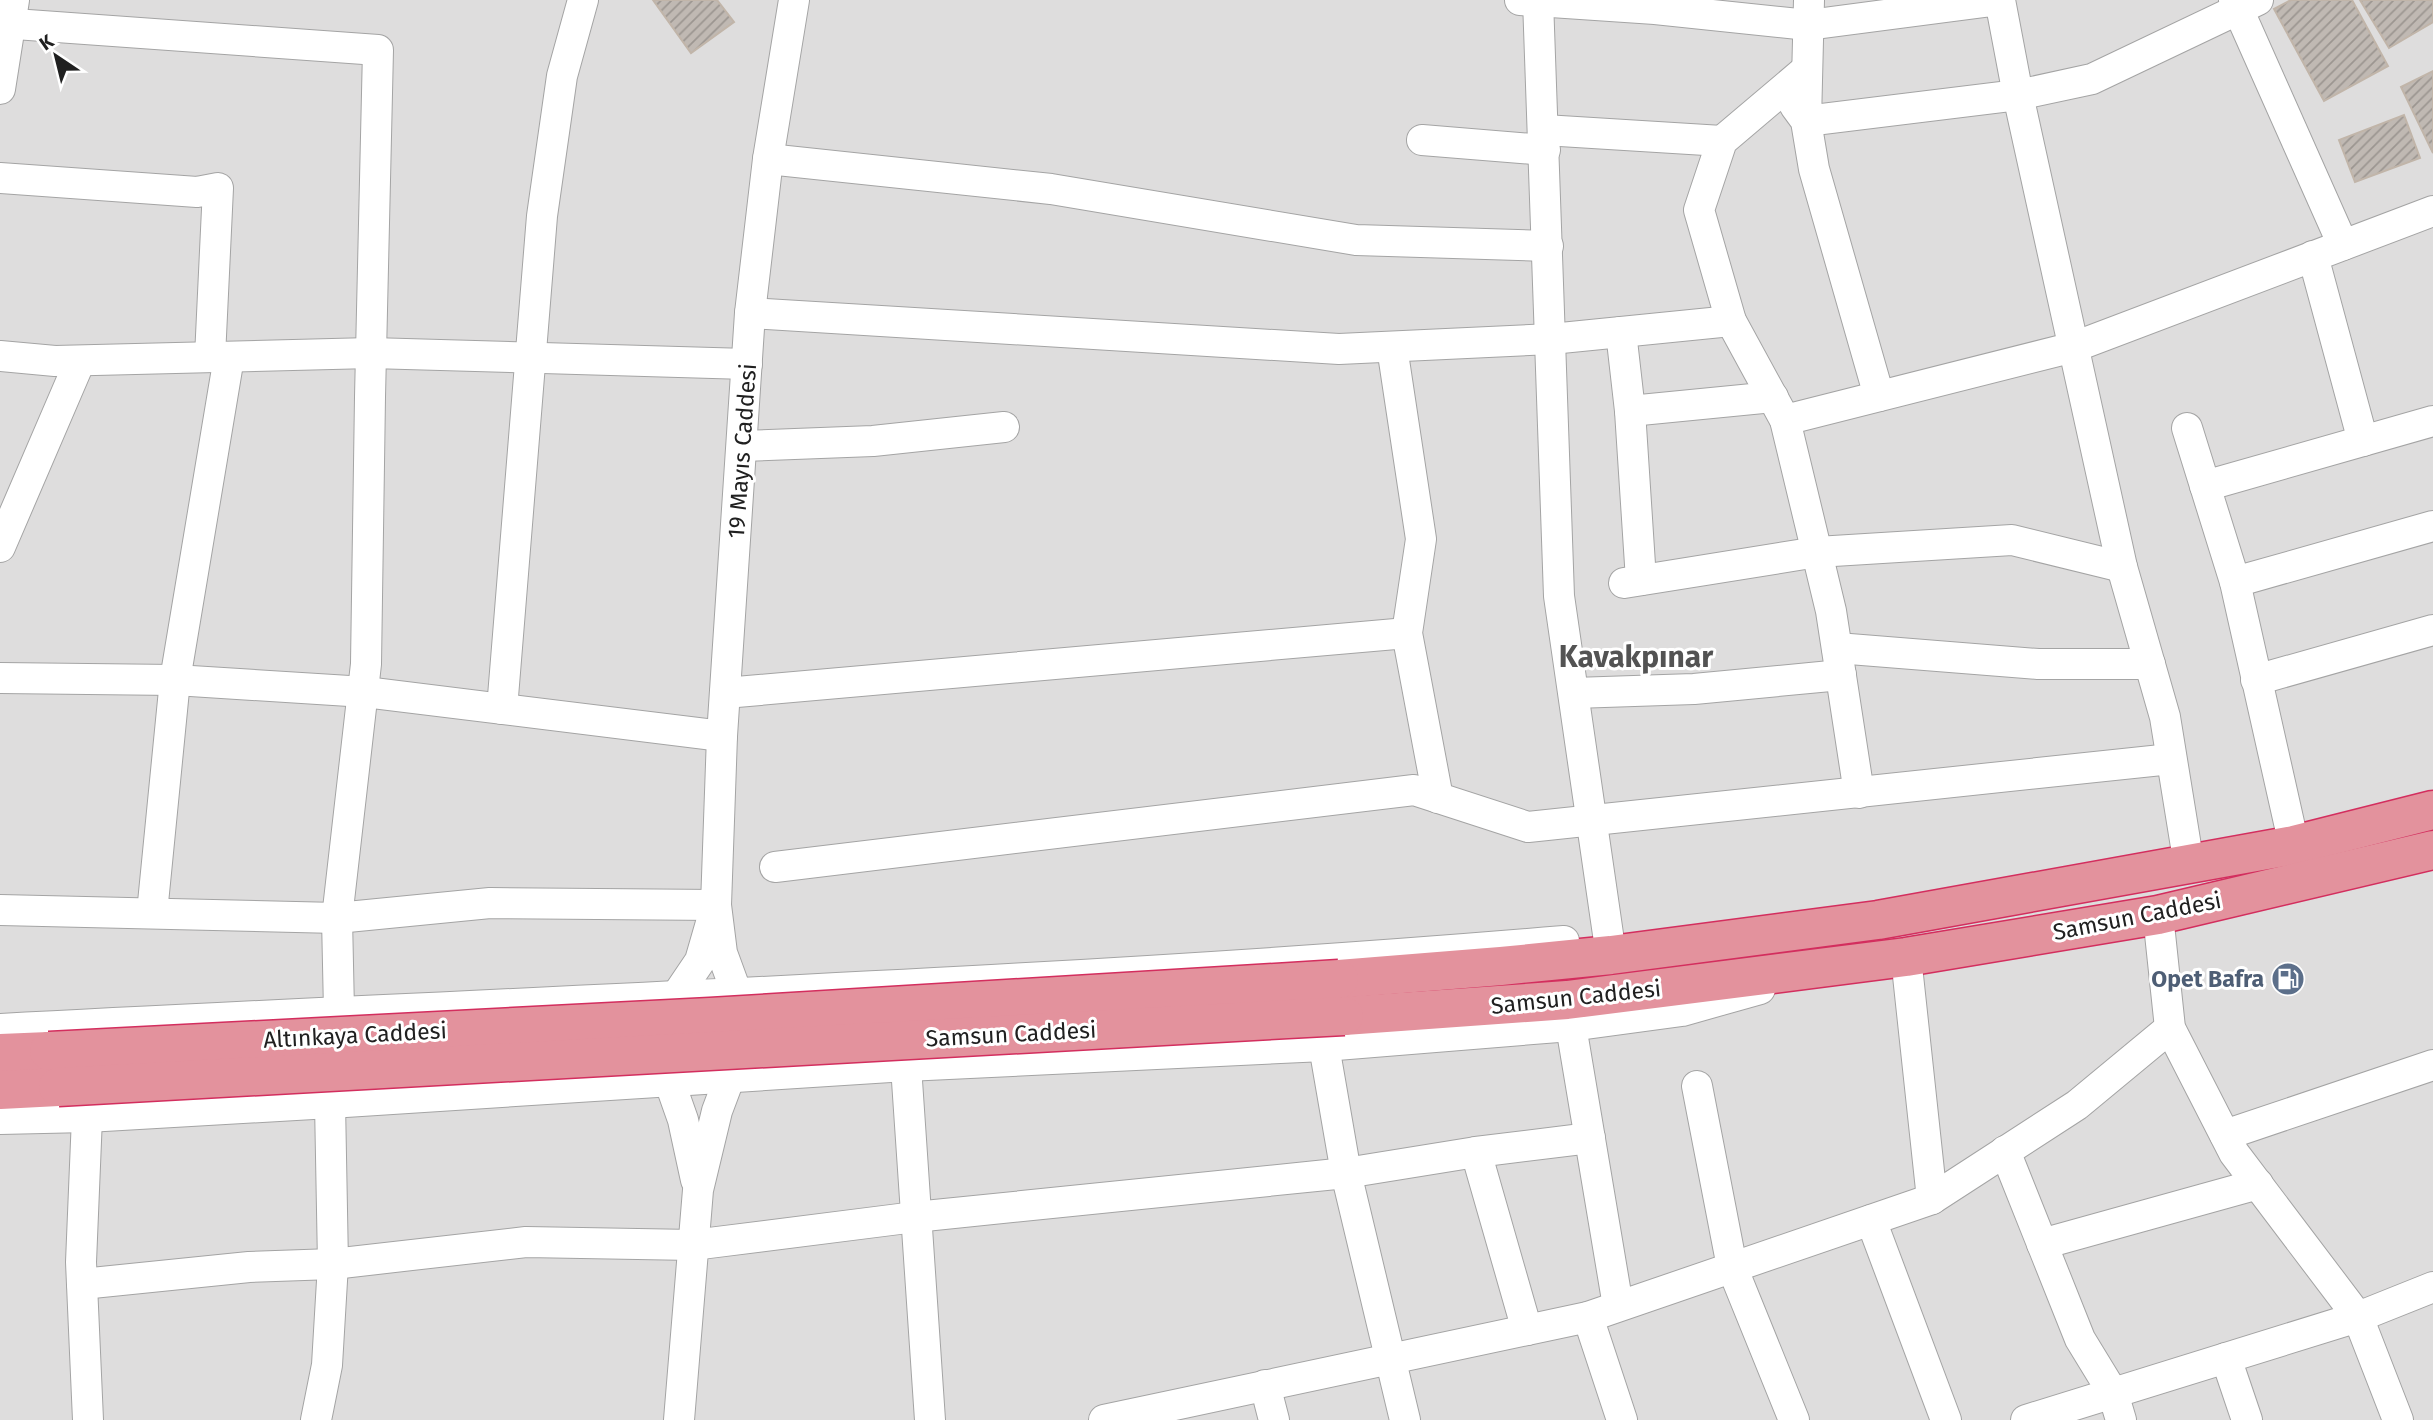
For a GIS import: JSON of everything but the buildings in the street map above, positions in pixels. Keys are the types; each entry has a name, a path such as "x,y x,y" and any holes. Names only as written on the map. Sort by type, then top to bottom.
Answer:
{"highway":[{"name":"Samsun Caddesi","path":"1336,1013 1501,966 1610,946 1771,934 1878,920 2294,845 2433,810"},
{"name":"Samsun Caddesi","path":"725,1034 1336,1013 1567,1000 1847,966 2158,915 2433,850"},
{"name":"Altınkaya Caddesi","path":"0,1090 54,1069 725,1034"},
{"name":"Altınkaya Caddesi","path":"0,1053 54,1069"}],"street":[{"path":"502,709 542,216 562,76 583,0"},
{"name":"19 Mayıs Caddesi","path":"725,1034 722,953 716,905 722,736 750,313 768,159 794,0"},
{"path":"0,1119 87,1117 670,1083 725,1034 1316,960 1610,946 1559,596 1544,140 1532,0 1655,9 1809,13 2000,0 2018,95 2122,567 2165,717 2189,864"},
{"path":"1806,121 2018,95 2092,79 2243,3 2343,245"},
{"path":"1809,13 1806,121 1814,169 1879,396"},
{"path":"0,89 8,16 378,50 365,692 337,918 340,1011"},
{"path":"1807,69 1722,141 1699,210 1731,321 1779,409 1831,611 1859,793"},
{"path":"1783,89 1806,121"},
{"path":"1423,140 1722,141"},
{"path":"768,159 1051,189 1356,240 1548,246"},
{"path":"0,178 197,192 218,188 219,357 175,680 152,913"},
{"path":"1630,411 1779,409 1879,396 2074,347 2433,211"},
{"path":"2314,256 2363,441"},
{"path":"750,313 1339,349 1551,339 1731,321"},
{"path":"1621,332 1630,411 1632,581 1817,552 2012,540 2122,567"},
{"path":"1392,346 1421,539 1406,633 1438,798"},
{"path":"0,356 80,361 370,353 747,364"},
{"path":"0,547 80,361"},
{"path":"2205,486 2433,421"},
{"path":"742,446 873,441 1004,427"},
{"path":"2187,428 2235,582 2294,845"},
{"path":"2235,582 2433,526"},
{"path":"2256,680 2433,630"},
{"path":"725,693 1406,633"},
{"path":"1574,693 1694,689 1839,661 2150,664"},
{"path":"0,678 175,680 365,692 722,736"},
{"path":"775,867 1413,790 1528,827 2171,759"},
{"path":"0,910 337,918 490,903 716,905"},
{"name":"19 Mayıs Caddesi","path":"698,1190 683,1120 670,1083 665,1035 675,998 700,961 716,905"},
{"path":"2158,915 2170,1028 2234,1153 2358,1317 2398,1420"},
{"path":"1906,957 1931,1199"},
{"path":"0,1029 340,1011 675,998 725,1034 906,1066 1336,1013 1571,1026 1682,1011 1847,966"},
{"path":"1336,1013 1346,1173 1405,1420"},
{"path":"1571,1026 1618,1306"},
{"path":"1104,1420 1153,1415 1265,1385 1588,1317 1931,1199 2077,1105 2170,1028"},
{"path":"679,1420 698,1190 717,1111 725,1034"},
{"path":"2225,1135 2433,1065"},
{"path":"906,1066 930,1420"},
{"path":"1697,1086 1732,1267 1794,1420"},
{"path":"316,1420 327,1365 333,1264 330,1103"},
{"path":"87,1117 81,1262 88,1420"},
{"path":"82,1284 249,1267 333,1264 526,1242 694,1245 915,1217 1346,1173 1476,1152 1590,1138"},
{"path":"2005,1151 2080,1339 2117,1406"},
{"path":"1476,1152 1527,1329"},
{"path":"2042,1244 2258,1184"},
{"path":"1871,1220 1946,1420"},
{"path":"2039,1418 2117,1406 2226,1358 2358,1317 2433,1287"},
{"path":"1588,1317 1622,1420"},
{"path":"2226,1358 2247,1420"},
{"path":"1265,1385 1274,1420"}],"shaded area":[{"path":"0,0 2433,0 2433,1420 0,1420"}],"place":[{"name":"Opet Bafra","path":"2288,979"}],"district":[{"name":"Kavakpınar","path":"1636,657"}]}
